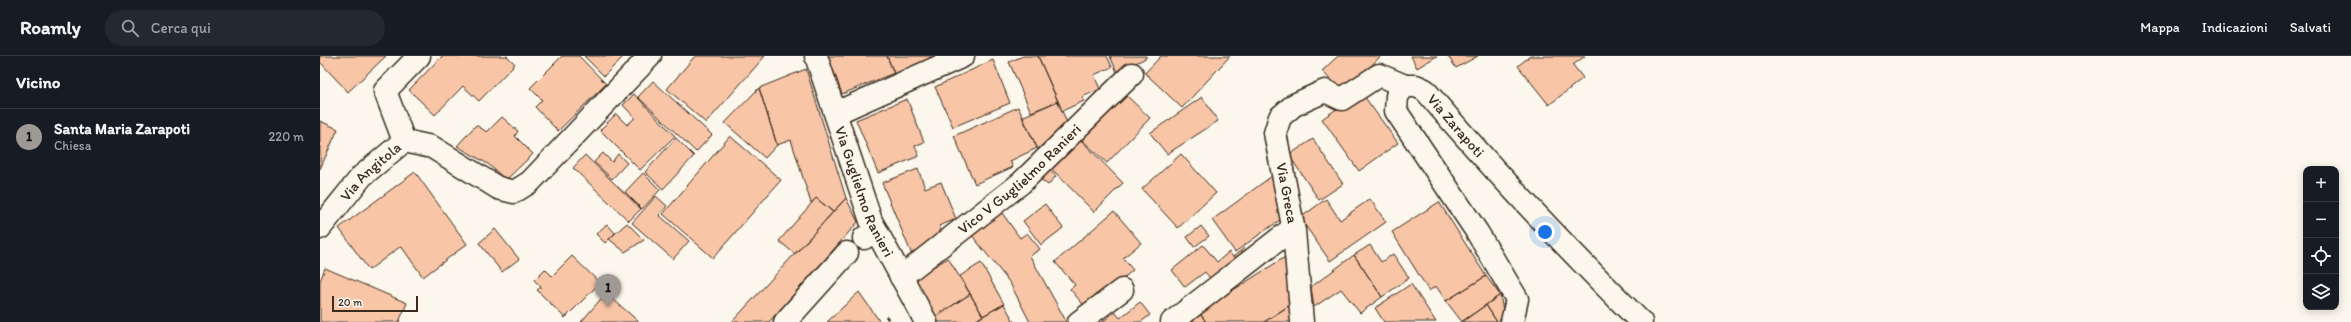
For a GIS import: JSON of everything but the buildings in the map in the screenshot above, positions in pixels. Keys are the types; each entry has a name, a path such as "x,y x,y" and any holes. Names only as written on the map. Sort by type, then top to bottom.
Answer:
{"street":[{"name":"Via Angitola","path":"320,228 362,176 404,141 385,91 419,56"},
{"path":"404,141 432,147 498,188 514,192 530,182 650,56"},
{"name":"Via Guglielmo Ranieri","path":"816,56 836,113 870,234 901,277 926,322"},
{"path":"836,113 963,56"},
{"name":"Vico V Guglielmo Ranieri","path":"901,277 1021,183 1132,74"},
{"name":"Via Zarapoti","path":"1325,91 1342,98 1379,75 1405,86 1416,86 1425,90 1466,140 1576,257 1641,322"},
{"path":"1405,86 1397,96 1396,111 1477,232 1517,299 1512,322"},
{"name":"Via Greca","path":"1302,322 1293,228 1275,133 1280,117 1294,105 1325,91"},
{"path":"1172,322 1293,228"},
{"path":"785,322 847,253"},
{"path":"1079,322 1122,290"}],"path":[{"path":"886,316 890,322"}],"place":[{"name":"Santa Maria Zarapoti","path":"608,307"}]}
